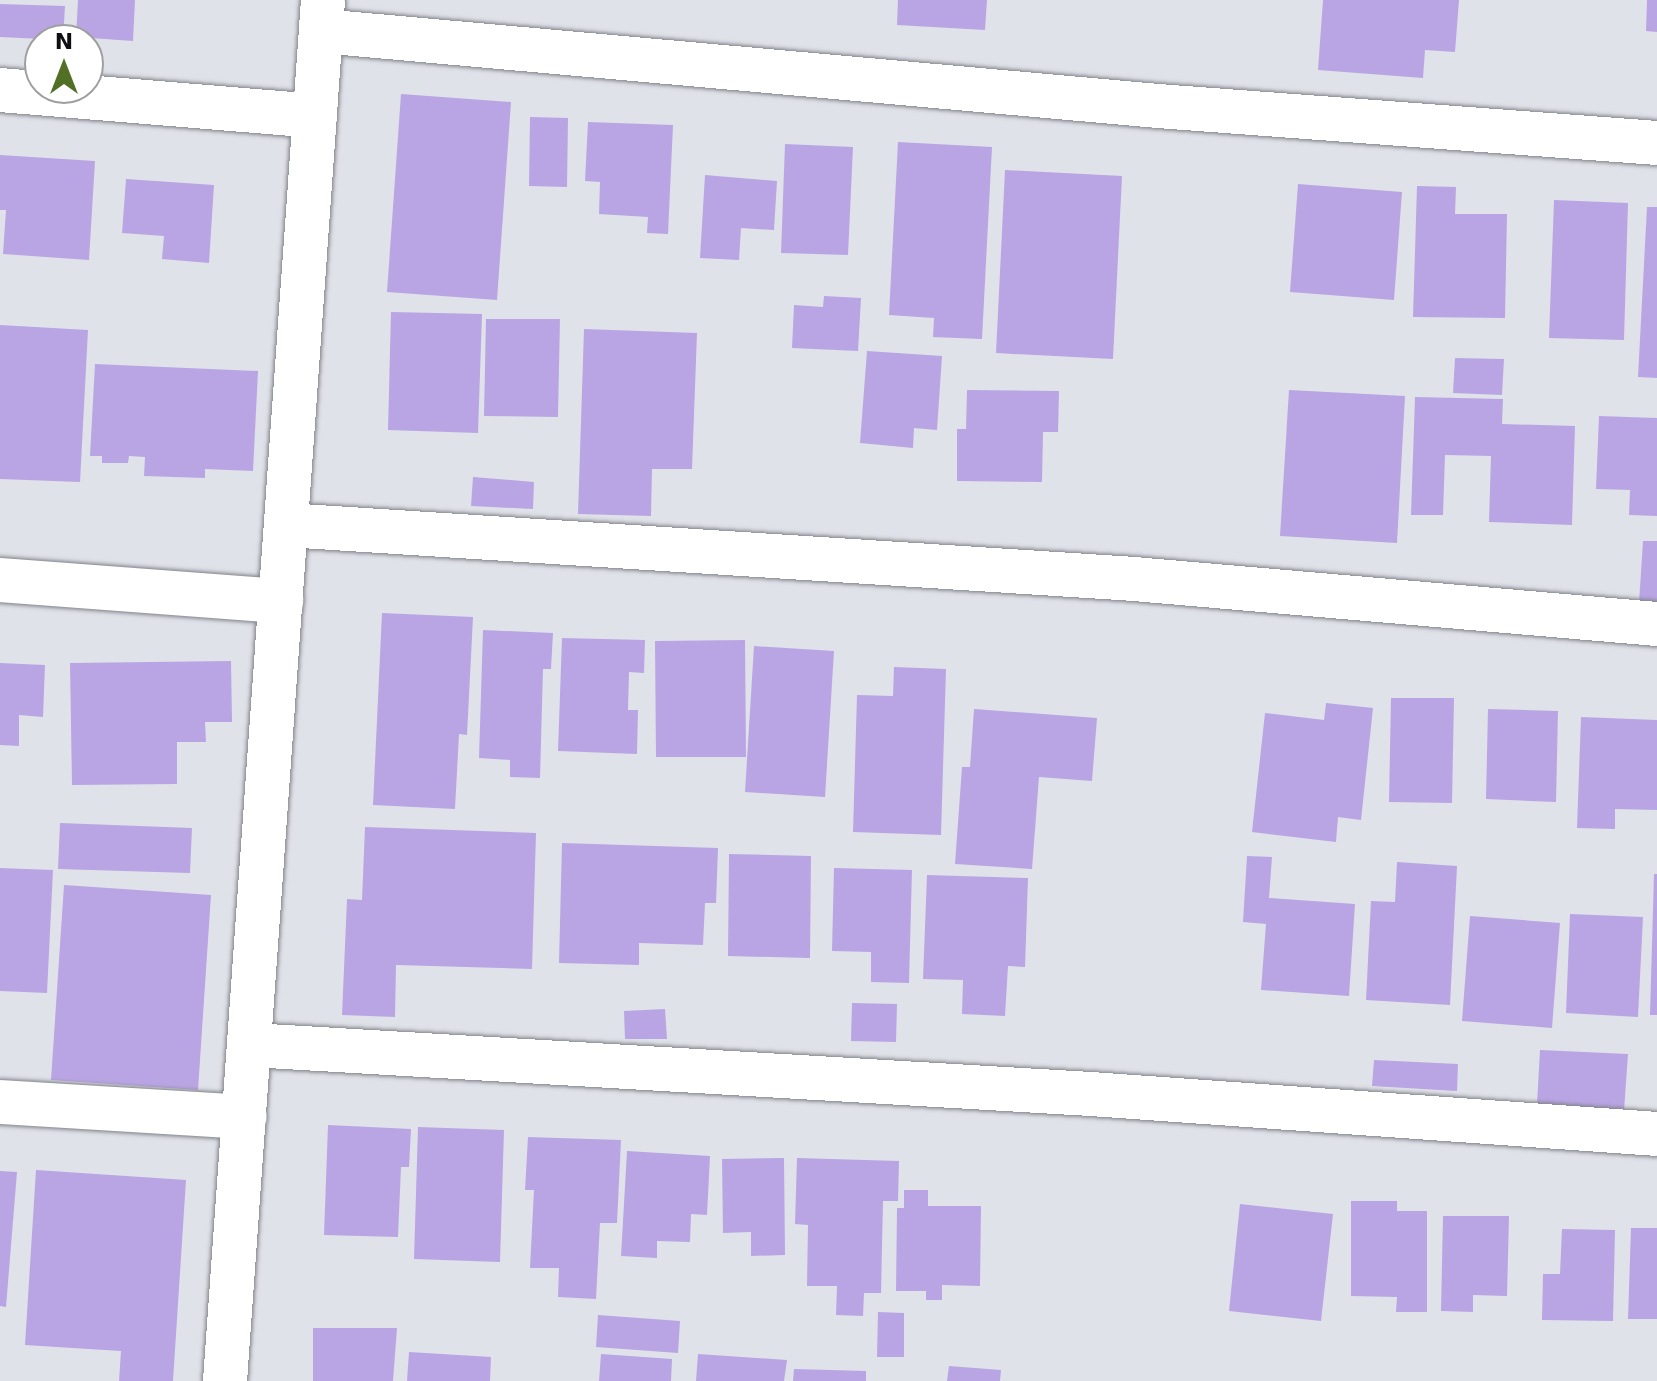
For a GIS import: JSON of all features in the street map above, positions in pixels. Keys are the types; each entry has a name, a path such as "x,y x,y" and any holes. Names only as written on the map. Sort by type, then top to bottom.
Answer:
{"street":[{"path":"225,1381 322,16 1158,106 1657,143"},
{"path":"0,90 315,116"},
{"path":"286,525 1134,579 1657,624"},
{"path":"0,580 281,601"},
{"path":"251,1045 1091,1094 1657,1134"},
{"path":"0,1102 245,1117"}],"building":[{"path":"78,0 135,0 133,41 104,39 104,24 77,24"},
{"path":"898,0 987,0 985,30 897,25"},
{"path":"1323,0 1459,0 1455,52 1425,50 1423,78 1318,70"},
{"path":"1647,0 1657,0 1657,32 1646,31"},
{"path":"0,4 65,6 64,24 24,24 24,38 0,37"},
{"path":"401,94 511,102 497,300 387,292"},
{"path":"530,117 568,118 567,187 529,186"},
{"path":"588,122 673,125 668,234 647,233 648,217 599,214 600,182 585,181"},
{"path":"898,142 992,147 982,339 933,337 934,318 889,315"},
{"path":"785,144 853,147 848,255 781,253"},
{"path":"0,155 95,161 89,260 3,254 6,210 0,210"},
{"path":"1005,170 1122,176 1113,359 996,353"},
{"path":"705,175 777,181 774,230 741,228 739,260 700,258"},
{"path":"126,179 214,185 209,263 162,259 164,236 122,233"},
{"path":"1298,184 1402,192 1394,300 1290,292"},
{"path":"1417,186 1456,187 1455,214 1507,214 1505,318 1413,317"},
{"path":"1554,200 1628,203 1624,340 1549,338"},
{"path":"1647,207 1657,207 1657,378 1638,377"},
{"path":"824,296 861,298 858,351 792,348 794,305 823,307"},
{"path":"391,312 482,314 478,433 388,430"},
{"path":"486,319 560,319 558,417 484,416"},
{"path":"0,325 88,330 80,482 0,479"},
{"path":"584,329 697,333 692,469 652,469 651,516 578,514"},
{"path":"867,351 942,356 937,430 914,428 913,448 860,443"},
{"path":"1455,358 1504,359 1502,395 1453,393"},
{"path":"95,364 258,371 253,471 205,469 205,478 144,476 145,457 129,456 128,463 102,463 102,456 90,456"},
{"path":"967,390 1059,391 1058,432 1043,432 1042,482 957,481 957,429 966,429"},
{"path":"1289,390 1405,396 1397,543 1280,536"},
{"path":"1415,397 1503,399 1502,424 1575,426 1572,525 1489,522 1491,456 1445,455 1443,515 1411,515"},
{"path":"1599,416 1657,418 1657,516 1629,515 1630,490 1596,489"},
{"path":"473,477 534,482 533,509 471,506"},
{"path":"1643,541 1657,541 1657,604 1639,603"},
{"path":"382,613 473,617 467,735 459,734 455,809 373,805"},
{"path":"483,630 553,633 551,669 543,669 540,778 510,777 510,760 479,758"},
{"path":"562,638 645,640 644,673 629,672 628,710 638,710 637,754 558,751"},
{"path":"745,640 746,757 656,757 655,641"},
{"path":"754,646 834,651 825,797 745,792"},
{"path":"231,661 232,722 205,722 206,742 177,742 177,784 72,785 70,663"},
{"path":"0,663 45,665 43,717 19,715 19,746 0,745"},
{"path":"894,667 946,669 941,835 853,832 857,695 893,696"},
{"path":"1391,698 1454,698 1452,803 1389,802"},
{"path":"1326,703 1373,708 1361,820 1338,817 1336,842 1252,832 1265,713 1324,720"},
{"path":"974,709 1097,718 1092,781 1039,777 1032,869 955,864 962,767 970,767"},
{"path":"1488,709 1558,711 1556,802 1486,799"},
{"path":"1581,717 1657,720 1657,810 1615,809 1615,829 1577,828"},
{"path":"60,823 192,828 190,873 58,869"},
{"path":"365,827 536,833 532,969 396,965 395,1017 342,1015 347,899 362,900"},
{"path":"562,843 718,848 716,903 705,903 703,945 639,943 639,965 559,963"},
{"path":"729,854 811,856 810,958 728,956"},
{"path":"1247,856 1272,857 1269,898 1355,904 1349,996 1261,990 1266,924 1243,922"},
{"path":"1397,862 1457,866 1450,1005 1366,1000 1371,901 1395,902"},
{"path":"0,868 53,870 47,993 0,991"},
{"path":"834,868 912,870 909,983 871,982 871,952 832,951"},
{"path":"1654,874 1657,874 1657,1015 1650,1015"},
{"path":"927,875 1028,878 1025,967 1008,966 1005,1016 962,1014 963,980 923,979"},
{"path":"64,885 211,895 198,1090 51,1080"},
{"path":"1570,914 1643,917 1638,1017 1566,1013"},
{"path":"1470,916 1560,923 1552,1028 1462,1021"},
{"path":"852,1003 897,1004 896,1042 851,1041"},
{"path":"665,1009 667,1039 625,1039 624,1011"},
{"path":"1540,1050 1628,1054 1624,1111 1537,1105"},
{"path":"1374,1060 1458,1064 1457,1091 1372,1086"},
{"path":"328,1125 411,1129 409,1167 401,1167 398,1237 324,1235"},
{"path":"418,1127 504,1130 500,1262 414,1259"},
{"path":"528,1137 621,1140 617,1223 600,1223 596,1299 558,1297 559,1268 530,1268 534,1190 525,1190"},
{"path":"627,1151 710,1156 707,1215 691,1214 690,1242 657,1241 657,1258 621,1256"},
{"path":"784,1158 785,1255 751,1256 751,1232 723,1233 722,1159"},
{"path":"797,1158 899,1161 898,1201 883,1201 881,1293 864,1293 863,1316 836,1315 837,1286 807,1286 808,1225 795,1224"},
{"path":"36,1170 186,1180 173,1381 119,1381 121,1351 25,1345"},
{"path":"0,1171 17,1172 6,1307 0,1306"},
{"path":"904,1190 928,1190 928,1206 981,1206 980,1286 942,1285 942,1300 926,1300 926,1291 896,1291 897,1208 904,1208"},
{"path":"1351,1201 1397,1201 1397,1211 1427,1211 1427,1312 1396,1312 1397,1297 1351,1296"},
{"path":"1240,1204 1333,1214 1321,1321 1229,1311"},
{"path":"1443,1216 1509,1216 1507,1296 1473,1295 1473,1312 1441,1311"},
{"path":"1631,1228 1657,1228 1657,1319 1628,1319"},
{"path":"1562,1229 1615,1230 1613,1321 1542,1320 1543,1274 1560,1274"},
{"path":"878,1312 904,1313 904,1357 877,1357"},
{"path":"598,1315 680,1321 678,1353 596,1347"},
{"path":"313,1328 397,1328 393,1381 313,1381"},
{"path":"409,1352 491,1357 490,1381 407,1381"},
{"path":"601,1354 672,1359 671,1381 599,1381"},
{"path":"698,1354 787,1360 784,1381 696,1381"},
{"path":"949,1366 1001,1370 1000,1381 947,1381"},
{"path":"794,1369 866,1371 866,1381 793,1381"}]}
